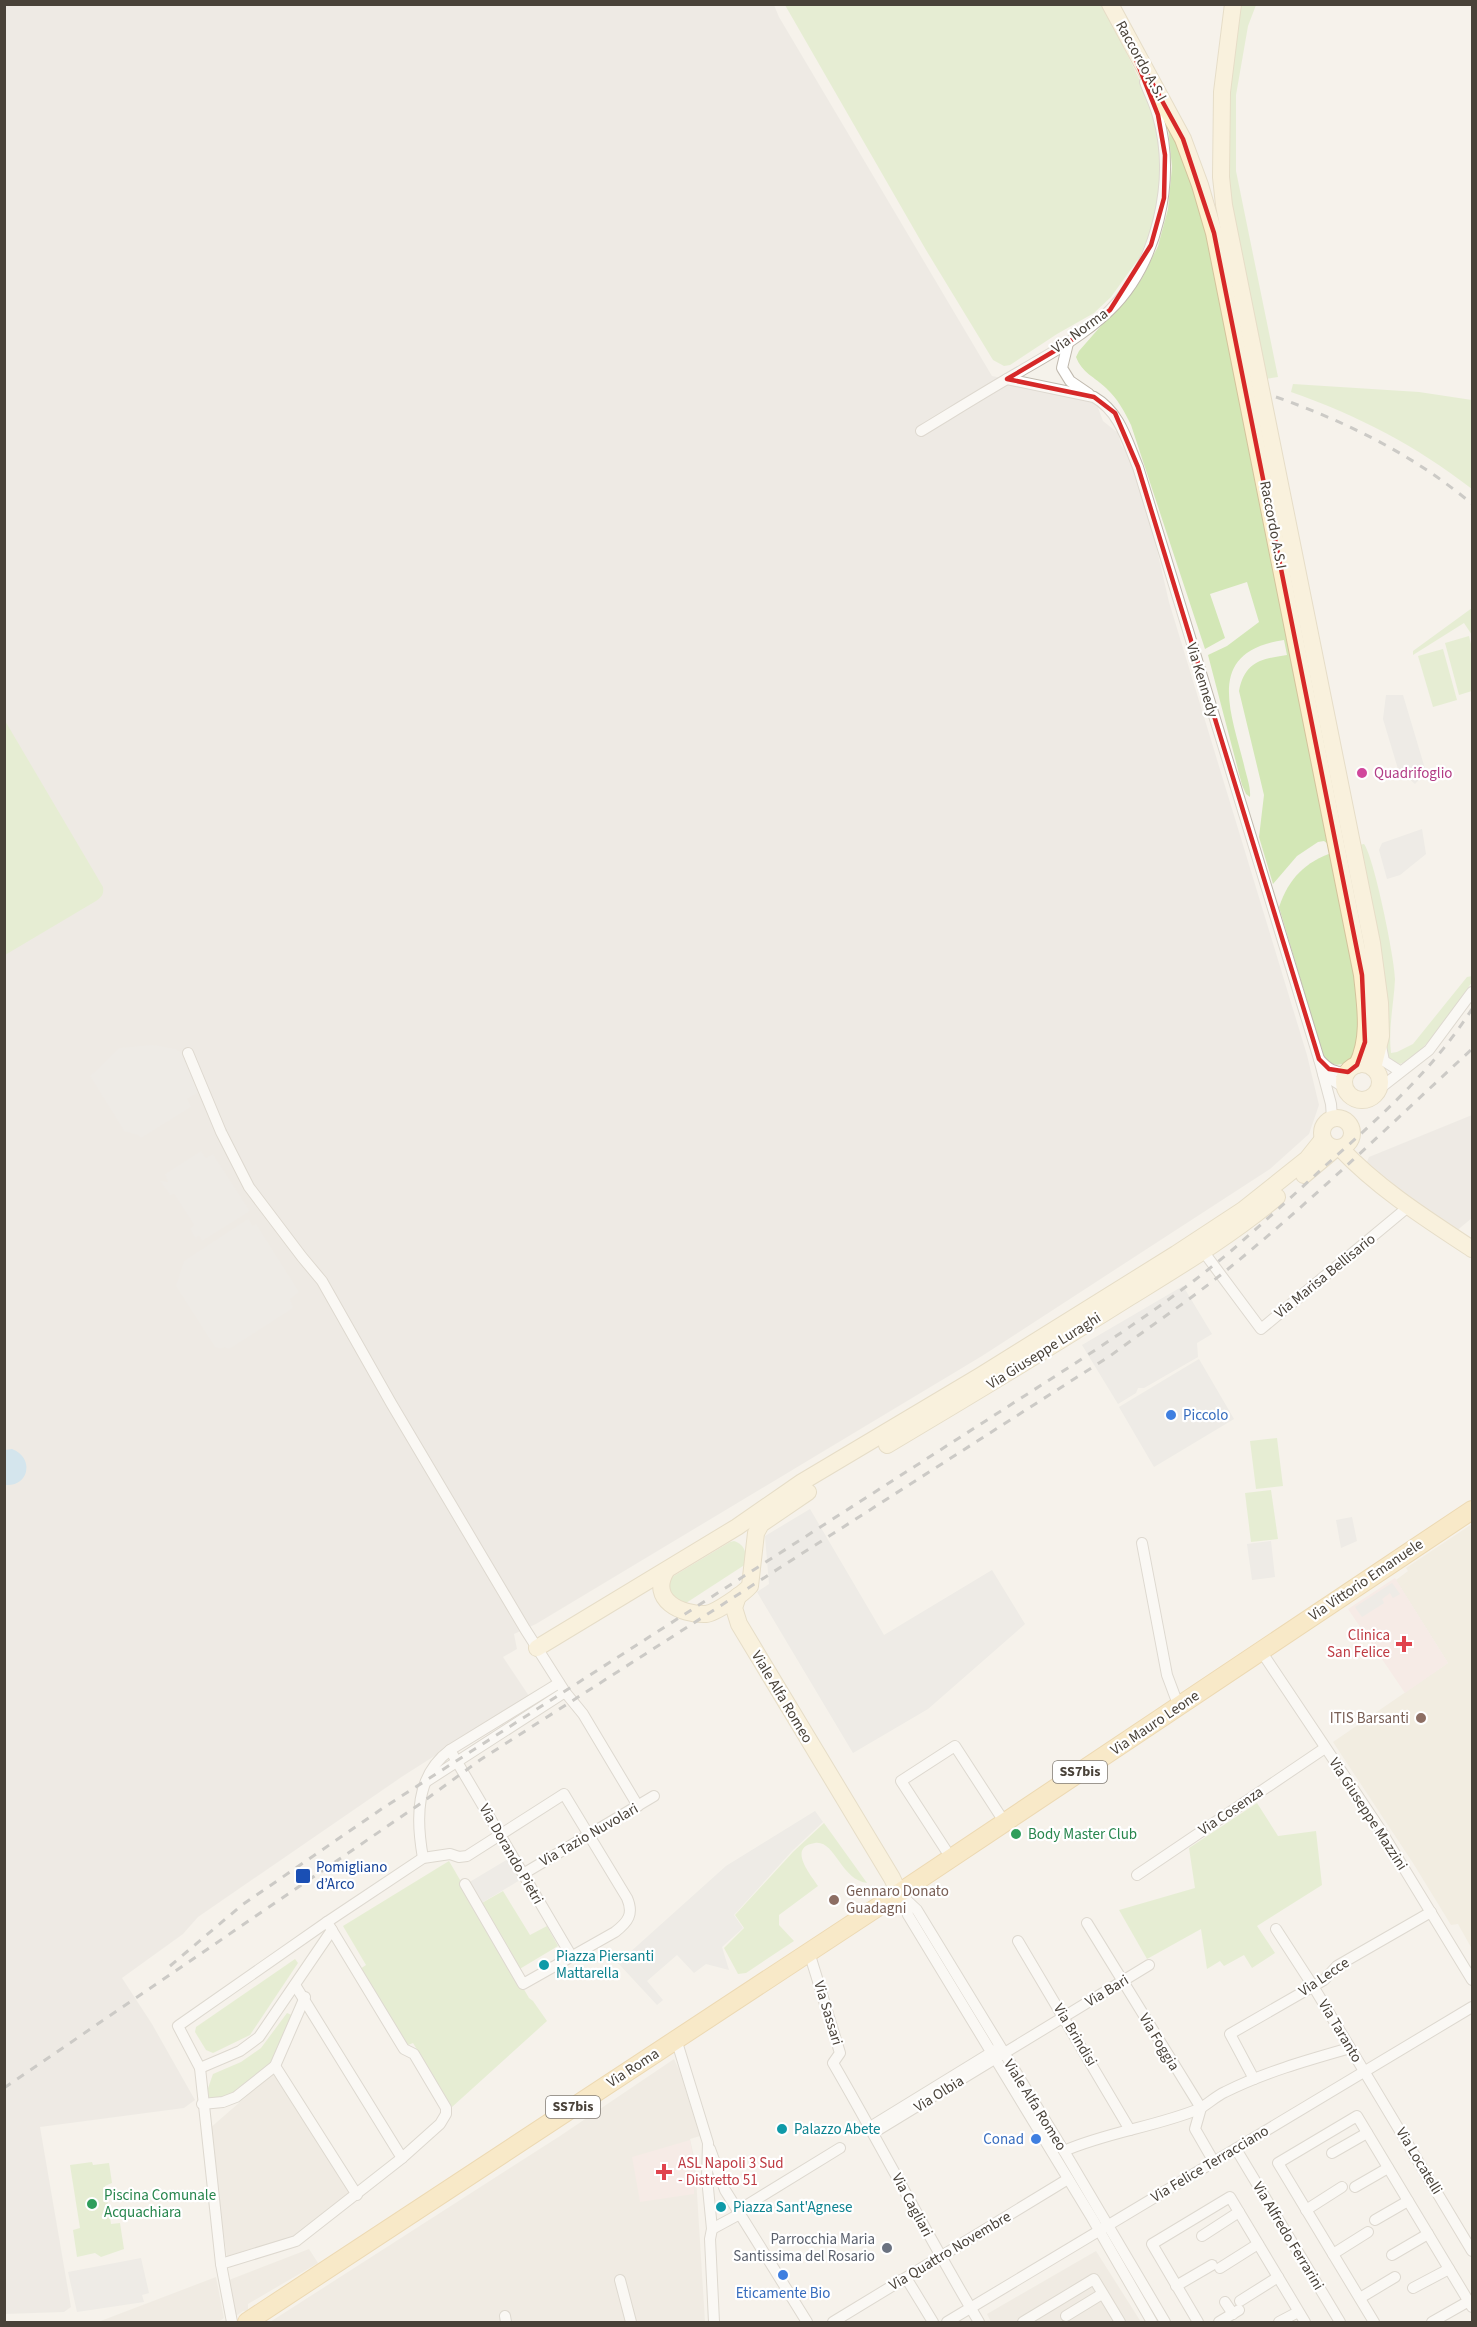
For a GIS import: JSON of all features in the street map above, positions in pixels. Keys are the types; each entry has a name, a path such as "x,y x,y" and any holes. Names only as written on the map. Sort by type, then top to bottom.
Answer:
{"main road":[{"name":"Via Vittorio Emanuele","path":"1261,1651 1473,1510"},
{"name":"Via Mauro Leone","path":"900,1893 1261,1651"},
{"name":"Via Roma","path":"247,2322 900,1893"}],"street":[{"name":"Raccordo A.S.I","path":"1110,4 1183,139 1214,233 1362,975 1366,1028 1361,1078"},
{"name":"Raccordo A.S.I","path":"1233,4 1222,92 1221,177 1224,205 1372,943 1380,1003 1381,1036 1361,1078 1335,1118 1324,1125 1322,1134 1341,1141"},
{"name":"Via Norma","path":"921,431 1068,343 1110,310 1133,280 1151,245 1164,198 1165,154 1158,116 1126,37"},
{"name":"Via Kennedy","path":"1068,343 1062,368 1070,381 1106,404 1114,413 1138,467 1335,1118"},
{"path":"1007,379 1094,397"},
{"path":"1323,1074 1361,1078 1410,1066 1429,1050 1473,992"},
{"path":"1381,1036 1384,1061 1398,1070"},
{"path":"188,1053 221,1131 249,1187 322,1281 391,1404 537,1648 562,1688 583,1714 638,1806"},
{"path":"1319,1059 1329,1070 1361,1078 1410,1066"},
{"path":"1341,1141 1365,1100 1353,1098 1361,1078"},
{"path":"1335,1118 1347,1120 1341,1141"},
{"path":"1341,1141 1354,1153 1362,1170"},
{"name":"Via Giuseppe Luraghi","path":"537,1648 666,1571 737,1527 802,1482 1017,1353 1234,1217 1307,1159 1341,1141"},
{"name":"Via Giuseppe Luraghi","path":"714,1611 747,1590 751,1582 756,1533 761,1524 808,1491 984,1387 1250,1220 1341,1141"},
{"path":"1318,1163 1329,1159 1336,1160 1362,1170 1408,1208 1473,1249"},
{"name":"Via Marisa Bellisario","path":"1203,1251 1261,1329 1408,1208"},
{"path":"737,1527 744,1531 754,1548"},
{"path":"1142,1543 1167,1675 1179,1707"},
{"path":"666,1571 661,1579 661,1590 666,1600"},
{"path":"633,1590 652,1593 683,1610 706,1614 714,1611 724,1612 739,1624"},
{"path":"738,1596 734,1608 739,1624"},
{"name":"Viale Alfa Romeo","path":"739,1624 892,1878 900,1893 905,1911 1064,2151 1103,2229"},
{"name":"Via Giuseppe Mazzini","path":"1261,1651 1380,1828 1473,1980"},
{"path":"423,1858 419,1837 419,1801 436,1764 450,1750 562,1688"},
{"path":"424,1786 427,1781 562,1688"},
{"path":"951,1858 901,1781 910,1775 954,1746 1005,1822"},
{"name":"Via Cosenza","path":"1137,1875 1325,1748"},
{"name":"Via Dorando Pietri","path":"450,1750 572,1957"},
{"path":"232,2322 221,2265 200,2068 178,2026 329,1926 423,1858 450,1854 459,1857 467,1856 564,1794 627,1898 631,1911 627,1920 615,1932 523,1984 465,1884"},
{"name":"Via Tazio Nuvolari","path":"523,1874 654,1796"},
{"name":"Via Lecce","path":"1254,2079 1230,2034 1324,1980 1337,1966 1431,1912"},
{"name":"Via Foggia","path":"1087,1923 1201,2108"},
{"path":"200,2068 240,2051 255,2041 296,1985 329,1926"},
{"path":"221,2265 296,2241 402,2158 440,2124 446,2114 446,2108 414,2054 404,2049 329,1926"},
{"name":"Via Taranto","path":"1276,1929 1365,2072"},
{"name":"Via Brindisi","path":"1018,1941 1130,2130"},
{"name":"Via Sassari","path":"809,1952 840,2053 832,2063 872,2130"},
{"name":"Via Bari","path":"997,2053 1064,2017 1149,1965"},
{"path":"296,1985 402,2158"},
{"path":"203,2108 236,2097 275,2066 305,1997"},
{"name":"Via Felice Terracciano","path":"947,2322 1473,2007"},
{"path":"676,2039 725,2190 807,2322"},
{"path":"1064,2151 1080,2144 1140,2129 1201,2108 1223,2093 1254,2079 1350,2048"},
{"name":"Viale Alfa Romeo","path":"997,2053 1068,2179 1165,2322"},
{"name":"Via Olbia","path":"872,2130 997,2053"},
{"path":"275,2066 357,2195"},
{"name":"Via Locatelli","path":"1365,2072 1473,2251"},
{"path":"1201,2108 1195,2129 1214,2162"},
{"path":"1374,2322 1278,2163 1357,2116 1471,2304 1435,2318"},
{"name":"Via Cagliari","path":"872,2130 939,2257 979,2322"},
{"path":"1332,2154 1367,2133"},
{"path":"708,2143 708,2200 712,2229 710,2239 714,2322"},
{"path":"712,2229 736,2216 739,2210 840,2148"},
{"name":"Via Alfredo Ferrarini","path":"1236,2149 1340,2322"},
{"path":"1355,2187 1388,2168"},
{"name":"Via Quattro Novembre","path":"833,2322 905,2281 939,2257 1068,2179"},
{"path":"1306,2210 1342,2187"},
{"path":"708,2200 725,2190"},
{"path":"1198,2322 1152,2244 1230,2197 1305,2322"},
{"path":"1375,2220 1408,2201"},
{"path":"1202,2236 1239,2212"},
{"path":"1103,2229 1152,2322"},
{"path":"1333,2254 1368,2232"},
{"path":"1392,2255 1428,2234"},
{"path":"1176,2286 1258,2244"},
{"path":"1413,2288 1449,2269"},
{"path":"1219,2322 1278,2277"},
{"path":"1360,2298 1395,2277"},
{"path":"1023,2322 1094,2279 1120,2322"},
{"path":"620,2280 631,2322"},
{"path":"905,2281 933,2322"},
{"path":"1066,2316 1102,2294"},
{"path":"1225,2302 1237,2308"},
{"path":"1279,2322 1298,2312"}],"highlighted area":[{"path":"1127,37 1183,139 1214,233 1362,975 1365,1042 1357,1065 1348,1072 1329,1069 1319,1059 1138,467 1115,413 1094,397 1007,379 1068,343 1110,310 1151,245 1164,198 1165,155 1158,115"}],"shaded area":[{"path":"4,5 774,5 992,376 1094,397 1103,421 1118,433 1121,445 1138,467 1169,602 1307,1055 1319,1105 1309,1134 1270,1169 982,1356 536,1624 514,1634 517,1649 503,1657 529,1696 403,1776 198,1917 183,1934 122,1978 152,2024 195,2100 184,2108 40,2127 71,2307 64,2312 5,2314"},
{"path":"1386,695 1403,695 1426,772 1415,784 1398,769 1383,719"},
{"path":"1422,829 1426,854 1400,875 1387,879 1379,850 1382,843"},
{"path":"153,1045 176,1049 183,1054 199,1085 199,1092 187,1099 191,1107 141,1138 124,1131 90,1076 119,1048"},
{"path":"1472,1115 1472,1218 1455,1232 1366,1164 1369,1157"},
{"path":"201,1151 206,1158 213,1154 250,1211 202,1241 199,1235 196,1239 190,1229 194,1225 174,1194 170,1195 160,1181 168,1182 165,1174"},
{"path":"248,1219 253,1226 256,1224 299,1292 290,1299 293,1308 229,1349 224,1347 221,1349 215,1347 176,1286 184,1261"},
{"path":"1183,1286 1212,1334 1197,1343 1198,1357 1144,1388 1138,1388 1136,1393 1118,1404 1082,1345"},
{"path":"1199,1359 1234,1419 1154,1467 1119,1407"},
{"path":"810,1509 884,1635 992,1570 1025,1624 928,1709 853,1753 757,1592 769,1584 765,1536"},
{"path":"1352,1517 1357,1541 1341,1548 1336,1520"},
{"name":"ITIS Barsanti","path":"1472,1524 1472,1949 1458,1924 1451,1925 1333,1742 1448,1663 1396,1580 1408,1571 1406,1568"},
{"path":"1271,1541 1275,1577 1252,1580 1247,1544"},
{"name":"Clinica San Felice","path":"1395,1578 1448,1663 1405,1693 1348,1609"},
{"path":"1392,1583 1400,1594 1393,1598 1390,1593 1382,1599 1384,1603 1362,1617 1355,1607"},
{"path":"815,1811 823,1822 792,1851 734,1915 743,1928 722,1947 729,1970 706,1964 694,1973 677,1955 647,1981 663,2000 657,2005 618,1963 726,1866"},
{"path":"508,1859 520,1880 480,1904 468,1883"},
{"path":"674,2059 700,2136 690,2139 695,2161 705,2322 270,2322 560,2136"},
{"path":"273,2073 351,2192 292,2238 227,2258 209,2129"},
{"name":"ASL Napoli 3 Sud - Distretto 51","path":"690,2140 694,2164 694,2194 640,2202 632,2157"},
{"path":"309,2249 318,2263 248,2304 248,2312 243,2311 236,2316 229,2280"},
{"path":"1096,2251 1141,2322 991,2322 987,2314"},
{"path":"141,2258 149,2293 142,2295 144,2302 77,2312 68,2272"},
{"path":"216,2277 224,2318 218,2322 98,2322"}],"green space":[{"path":"785,5 1103,5 1150,101 1162,154 1160,189 1151,230 1139,258 1111,297 1094,313 1010,365 1004,366 993,360 926,250"},
{"path":"1239,5 1256,5 1248,26 1236,95 1236,171 1278,377 1265,379 1229,206 1225,105"},
{"path":"1167,117 1198,191 1328,844 1324,841 1318,842 1297,856 1273,884 1259,837 1264,795 1239,691 1245,674 1255,664 1269,658 1287,655 1284,640 1259,647 1242,657 1233,671 1229,687 1230,705 1250,797 1242,785 1208,655 1227,646 1259,622 1247,582 1210,594 1225,638 1205,649 1131,425 1114,396 1085,371 1076,357 1141,280 1158,246 1168,209 1172,167"},
{"path":"1293,384 1419,392 1472,400 1472,489 1408,445 1386,433 1340,411 1291,392"},
{"path":"1472,608 1472,635 1464,623 1413,655 1413,651"},
{"path":"1469,636 1472,648 1472,691 1459,695 1445,643"},
{"path":"1443,649 1457,700 1433,707 1418,656"},
{"path":"4,719 103,887 102,895 96,901 5,955"},
{"path":"1364,844 1378,887 1394,968 1391,1053 1413,1044 1467,977 1472,976 1472,982 1429,1041 1409,1060 1400,1064 1388,1059 1359,845"},
{"path":"1334,852 1361,986 1358,1046 1349,1061 1338,1065 1328,1061 1323,1055 1279,907 1299,872"},
{"path":"1277,1438 1283,1486 1256,1489 1250,1441"},
{"path":"1271,1490 1278,1539 1251,1542 1245,1493"},
{"path":"734,1541 743,1547 746,1564 686,1603 675,1604 666,1586 672,1577"},
{"path":"1257,1803 1278,1836 1316,1831 1322,1885 1257,1926 1275,1953 1252,1968 1244,1955 1224,1966 1220,1961 1207,1969 1201,1929 1147,1959 1119,1910 1195,1888 1189,1848"},
{"path":"824,1823 867,1883 851,1875 822,1844 815,1843 807,1846 803,1850 803,1862 818,1886 779,1915 779,1925 794,1941 746,1973 738,1974 724,1948 744,1928 735,1915 793,1852"},
{"path":"449,1861 529,1998 547,2021 452,2107 413,2043 406,2046 360,1969 366,1965 343,1926"},
{"path":"503,1891 530,1935 547,1926 558,1946 518,1970 480,1904"},
{"path":"295,1959 298,1963 250,2035 213,2053 206,2050 195,2032 196,2027"},
{"path":"287,2013 294,2016 273,2062 232,2096 208,2098 206,2094 213,2074 241,2062 261,2048"},
{"name":"Piscina Comunale Acquachiara","path":"92,2162 93,2165 109,2163 112,2183 105,2186 111,2224 120,2223 124,2249 101,2257 95,2253 77,2257 73,2230 80,2228 70,2165"}],"water":[{"path":"12,1449 24,1459 26,1471 24,1477 19,1481 5,1485 5,1450"}],"railway":[{"path":"1276,397 1328,417 1403,455 1450,486 1472,504"},
{"path":"170,1966 242,1905 383,1808 1071,1366 1173,1296 1231,1251 1386,1111 1423,1073 1472,1009"},
{"path":"4,2088 417,1806 480,1760 1110,1356 1199,1292 1260,1243 1472,1049"}],"place":[{"name":"Quadrifoglio","path":"1362,773"},
{"name":"Piccolo","path":"1171,1415"},
{"name":"Clinica San Felice","path":"1404,1644"},
{"name":"ITIS Barsanti","path":"1421,1718"},
{"name":"Body Master Club","path":"1016,1834"},
{"name":"Pomigliano d’Arco","path":"303,1876"},
{"name":"Gennaro Donato Guadagni","path":"834,1900"},
{"name":"Piazza Piersanti Mattarella","path":"544,1965"},
{"name":"Palazzo Abete","path":"782,2129"},
{"name":"Conad","path":"1036,2139"},
{"name":"ASL Napoli 3 Sud - Distretto 51","path":"664,2172"},
{"name":"Piscina Comunale Acquachiara","path":"92,2204"},
{"name":"Piazza Sant'Agnese","path":"721,2207"},
{"name":"Parrocchia Maria Santissima del Rosario","path":"887,2248"},
{"name":"Eticamente Bio","path":"783,2275"}]}
